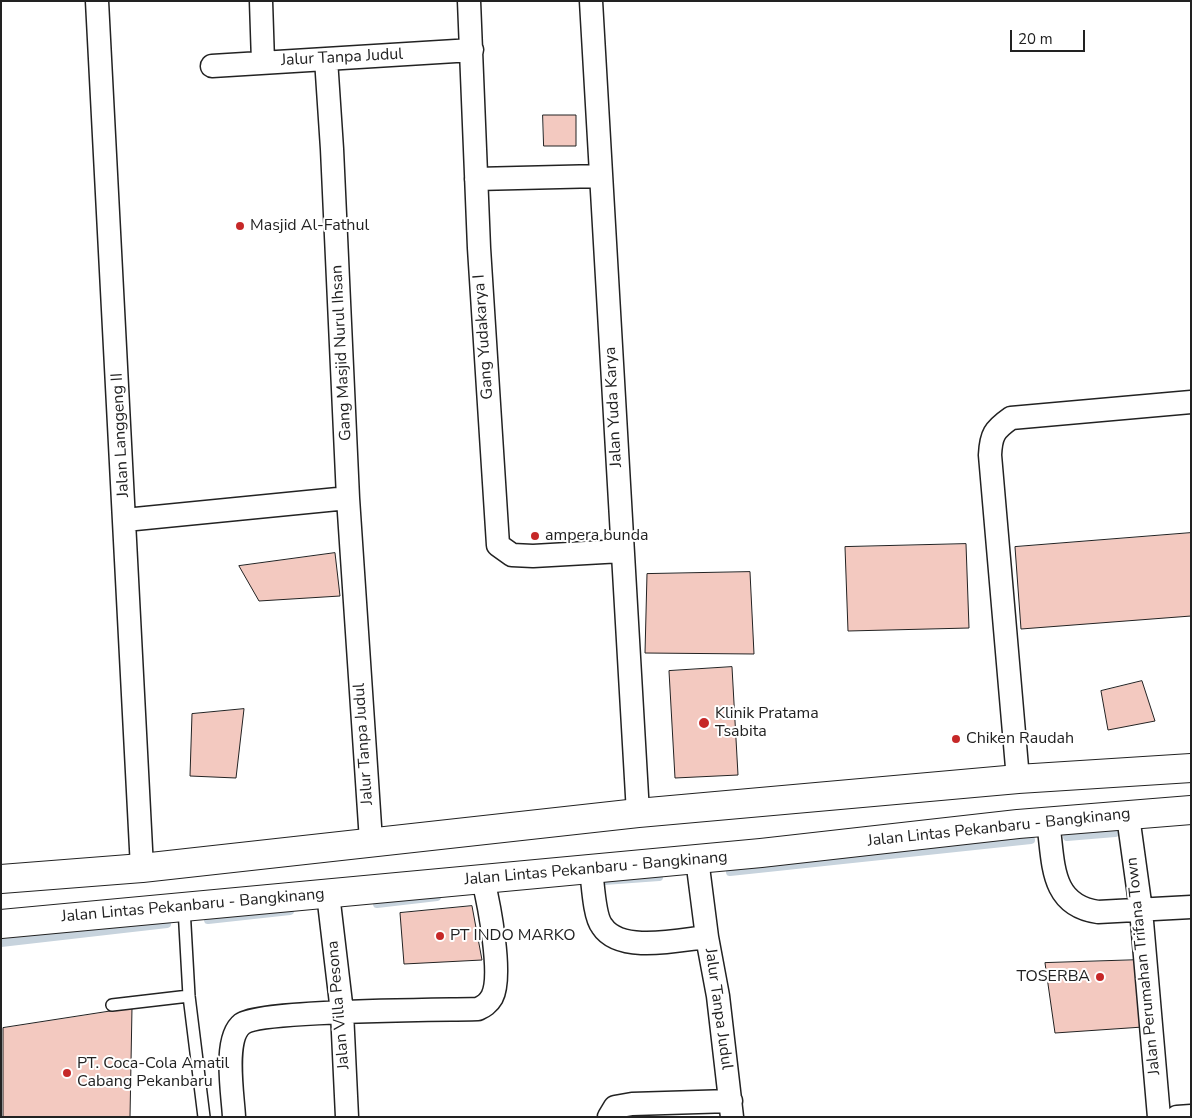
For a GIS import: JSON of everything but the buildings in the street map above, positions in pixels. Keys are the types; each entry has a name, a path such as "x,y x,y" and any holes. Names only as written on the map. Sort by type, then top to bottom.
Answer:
{"highway":[{"path":"1,879 142,868 371,841 638,813 1018,779 1191,768"},
{"name":"Jalan Lintas Pekanbaru - Bangkinang","path":"1,924 591,870 1018,824 1191,810"}],"street":[{"name":"Jalan Langgeng II","path":"97,1 142,868"},
{"path":"261,1 263,62"},
{"name":"Gang Yudakarya I","path":"469,1 479,248 498,545 512,556 622,551"},
{"name":"Jalan Yuda Karya","path":"591,1 638,813"},
{"name":"Jalur Tanpa Judul","path":"212,66 472,50"},
{"name":"Gang Masjid Nurul Ihsan","path":"326,59 348,498 358,647"},
{"path":"476,179 601,176"},
{"path":"1018,779 990,455 990,442 996,428 1011,418 1191,402"},
{"path":"125,520 348,498"},
{"name":"Jalur Tanpa Judul","path":"358,647 371,841"},
{"name":"Jalan Perumahan Trifana Town","path":"1128,816 1141,910 1159,1117"},
{"path":"1048,822 1058,887 1070,901 1084,910 1098,912 1191,907"},
{"path":"697,859 708,937"},
{"name":"Jalur Tanpa Judul","path":"591,870 601,926 616,939 641,944 708,937 718,996 732,1109"},
{"path":"234,1117 231,1052 234,1035 242,1024 256,1019 342,1012 478,1009 487,1004 493,996 496,982 491,910 483,880"},
{"name":"Jalan Villa Pesona","path":"328,894 342,1012 347,1117"},
{"path":"609,1117 615,1107 632,1104 732,1109"},
{"path":"1177,1117 1191,1116"}],"lane":[{"path":"184,908 189,996 204,1117"},
{"path":"112,1005 189,996"}],"waterway":[{"path":"1067,837 1115,833"},
{"path":"730,872 1031,840"},
{"path":"604,881 659,877"},
{"path":"377,904 437,897"},
{"path":"208,920 290,911"},
{"path":"1,943 167,924"}],"place":[{"name":"Masjid Al-Fathul","path":"240,226"},
{"name":"ampera bunda","path":"535,536"},
{"name":"Klinik Pratama Tsabita","path":"704,723"},
{"name":"Chiken Raudah","path":"956,739"},
{"name":"PT INDO MARKO","path":"440,936"},
{"name":"TOSERBA","path":"1100,977"},
{"name":"PT. Coca-Cola Amatil Cabang Pekanbaru","path":"67,1073"}]}
